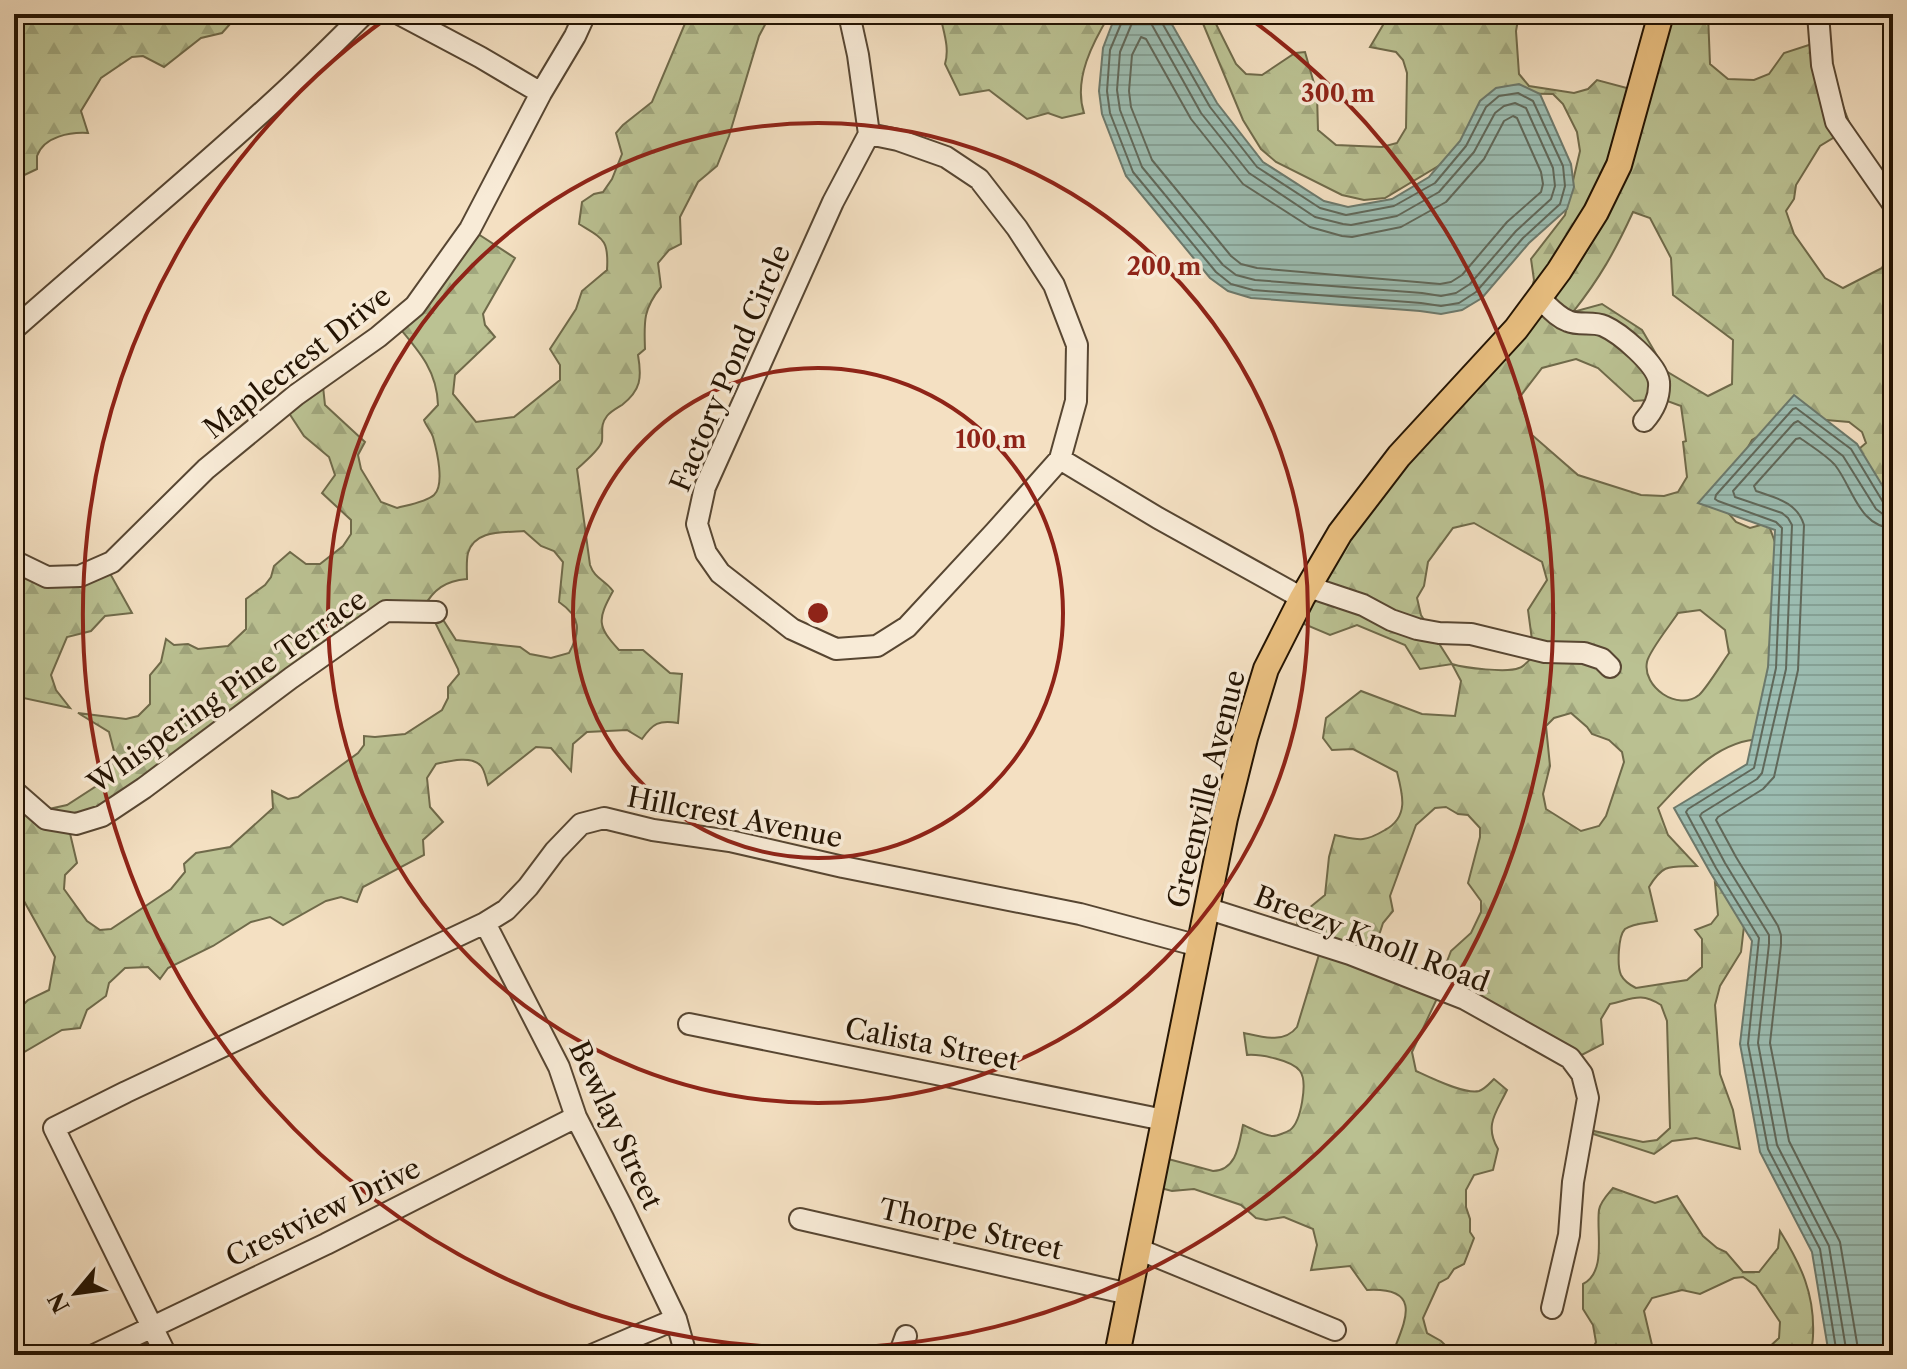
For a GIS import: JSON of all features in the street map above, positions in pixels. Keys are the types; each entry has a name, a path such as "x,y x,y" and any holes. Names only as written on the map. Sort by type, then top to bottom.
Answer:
{"main road":[{"name":"Greenville Avenue","path":"1117,1355 1225,818 1266,669 1340,533 1399,456 1516,329 1559,271 1596,212 1619,165 1661,14"}],"street":[{"path":"14,329 287,90 364,14"},
{"path":"399,14 541,93"},
{"name":"Maplecrest Drive","path":"14,561 47,577 80,576 112,562 206,469 296,395 378,337 415,306 470,229 585,14"},
{"path":"849,14 869,134"},
{"path":"1818,14 1822,65 1836,122 1893,204"},
{"name":"Factory Pond Circle","path":"869,134 898,140 946,157 979,179 1017,228 1054,285 1077,345 1076,401 1060,459 907,627 877,646 836,649 792,629 720,573 706,553 697,524 705,487 826,216 869,134"},
{"path":"1539,298 1566,321 1601,325 1636,349 1656,373 1659,382 1656,403 1644,421"},
{"path":"1060,459 1158,518 1306,592 1363,605 1417,629 1471,634 1545,652 1584,653 1602,659 1610,667"},
{"name":"Whispering Pine Terrace","path":"14,791 46,819 76,824 102,816 386,611 436,612"},
{"name":"Hillcrest Avenue","path":"153,1326 54,1128 485,923 506,910 581,824 604,818 653,830 730,841 1080,914 1199,946"},
{"name":"Breezy Knoll Road","path":"1206,908 1350,954 1465,999 1570,1058 1582,1074 1588,1098 1573,1182 1569,1235 1552,1308"},
{"name":"Bewlay Street","path":"485,923 559,1067 576,1117 676,1319 686,1355"},
{"name":"Calista Street","path":"689,1024 1164,1120"},
{"name":"Crestview Drive","path":"94,1355 326,1244 576,1117"},
{"name":"Thorpe Street","path":"800,1219 1129,1294"},
{"path":"1138,1249 1335,1330"},
{"path":"592,1355 676,1319"},
{"path":"153,1326 166,1355"}],"green space":[{"path":"14,14 239,14 222,33 201,38 164,67 143,56 132,57 101,78 81,111 88,133 74,133 52,140 37,156 37,169 14,180"},
{"path":"689,14 747,14 768,19 759,36 717,166 698,182 680,217 681,244 669,250 658,263 661,287 646,316 645,349 638,355 640,377 636,389 607,416 601,444 577,469 590,565 613,591 602,616 603,628 619,650 643,650 670,673 682,674 678,723 657,724 642,739 627,730 587,732 573,744 571,771 551,748 536,747 488,785 484,770 477,763 460,760 436,764 427,778 430,807 443,822 423,840 424,855 363,887 357,902 341,897 326,901 283,925 270,917 251,922 213,946 168,968 160,979 148,967 125,968 109,983 106,996 87,1010 80,1028 62,1030 14,1058 14,1014 28,1000 49,990 55,957 14,883 14,770 35,812 67,805 101,783 116,759 109,732 78,713 126,719 138,716 150,704 150,675 161,662 166,639 174,645 188,644 198,649 228,646 246,629 246,599 265,585 274,566 290,552 306,564 320,564 343,546 351,534 351,520 322,493 335,475 329,457 304,436 285,407 322,377 325,405 365,442 358,455 361,469 381,502 397,508 434,495 440,476 438,459 433,437 424,420 438,405 437,393 425,361 396,324 475,232 515,258 483,314 485,325 495,337 455,375 453,394 476,422 514,417 560,380 560,365 550,349 576,309 582,291 607,270 607,252 603,241 579,224 582,202 603,192 612,179 622,154 616,133 652,102","holes":["524,531 541,546 554,551 563,562 559,602 572,613 577,625 576,638 569,653 551,658 530,654 520,647 456,640 440,615 431,614 459,674 448,687 448,698 442,710 405,734 364,736 364,745 358,753 298,797 288,799 272,791 273,808 230,847 196,853 184,864 185,872 171,889 111,929 100,930 87,921 64,889 65,875 77,863 68,825 151,781 384,612 423,608 441,587 467,579 468,553 477,540 491,534"]},
{"path":"940,14 1110,14 1086,61 1081,87 1084,113 1062,118 1048,113 1027,119 989,90 960,95 945,64 946,45"},
{"path":"1199,14 1211,14 1236,64 1246,74 1262,75 1295,53 1305,52 1317,94 1318,130 1336,145 1382,147 1397,143 1406,128 1407,73 1403,60 1396,52 1370,47 1383,25 1382,14 1519,14 1516,31 1519,74 1529,86 1574,93 1588,89 1597,80 1638,91 1660,14 1708,14 1710,64 1728,79 1754,80 1769,74 1784,53 1815,43 1828,68 1851,127 1820,146 1796,185 1794,199 1786,211 1794,234 1825,278 1843,288 1882,268 1893,244 1893,528 1853,454 1866,443 1862,432 1849,422 1791,417 1752,440 1729,481 1723,507 1736,522 1750,528 1768,523 1780,556 1762,739 1746,741 1717,753 1692,773 1658,808 1668,835 1697,866 1674,866 1659,873 1649,887 1657,921 1625,929 1620,944 1621,975 1634,987 1687,980 1702,967 1702,939 1695,930 1711,924 1718,915 1715,883 1735,901 1744,926 1741,952 1720,986 1715,1005 1720,1074 1733,1110 1740,1149 1696,1138 1672,1141 1654,1154 1581,1130 1643,1142 1657,1140 1670,1128 1667,1021 1661,1005 1654,1001 1636,998 1610,1004 1601,1019 1603,1044 1570,1061 1440,992 1412,1052 1416,1071 1447,1085 1473,1092 1494,1079 1507,1090 1492,1126 1498,1149 1493,1170 1474,1175 1466,1190 1470,1232 1474,1238 1464,1264 1439,1283 1423,1318 1427,1333 1459,1355 1392,1355 1405,1319 1403,1300 1397,1294 1367,1290 1350,1266 1311,1270 1317,1245 1313,1229 1284,1217 1256,1218 1241,1205 1194,1189 1172,1191 1149,1185 1157,1156 1213,1171 1221,1170 1236,1155 1243,1125 1275,1136 1290,1130 1297,1119 1303,1092 1300,1071 1283,1061 1247,1055 1244,1033 1279,1037 1286,1036 1297,1027 1321,948 1298,939 1297,918 1325,895 1335,835 1356,839 1371,837 1393,825 1402,805 1397,772 1353,749 1332,750 1323,738 1326,718 1361,691 1422,714 1455,716 1461,681 1452,664 1420,669 1405,645 1357,625 1330,635 1292,619 1299,598 1528,302 1534,280 1531,259 1565,215 1580,151 1577,132 1563,104 1553,94 1502,93 1465,150 1385,198 1364,200 1342,195 1276,162 1261,149 1243,120","holes":["1633,212 1650,218 1671,258 1673,295 1733,340 1732,384 1708,396 1666,371 1642,330 1602,304 1573,312 1613,252","1576,359 1598,368 1634,401 1662,399 1681,406 1687,477 1678,492 1664,496 1641,495 1578,475 1532,435 1519,398 1542,368","1474,523 1542,562 1547,580 1528,610 1534,655 1521,667 1496,670 1452,664 1421,615 1417,598 1424,586 1428,562 1453,528","1700,610 1725,630 1729,653 1699,695 1681,701 1656,688 1647,671 1652,651 1678,613","1571,713 1592,734 1609,740 1622,752 1624,762 1606,816 1599,826 1581,831 1546,809 1543,794 1550,766 1546,726 1554,718","1446,807 1458,814 1468,815 1480,828 1468,883 1481,901 1481,912 1471,933 1451,951 1437,987 1370,963 1383,923 1393,911 1390,896 1416,825 1435,808"]},
{"path":"14,562 44,578 107,568 132,613 105,616 91,631 67,637 51,675 56,690 70,708 14,696"},
{"path":"1613,1188 1655,1203 1677,1196 1703,1236 1726,1252 1743,1272 1759,1272 1778,1248 1780,1231 1800,1268 1809,1293 1813,1321 1811,1355 1786,1355 1766,1350 1779,1338 1780,1322 1756,1286 1743,1277 1700,1294 1682,1290 1652,1298 1644,1311 1652,1345 1639,1355 1590,1355 1596,1342 1593,1325 1583,1309 1583,1284 1590,1278 1598,1261 1599,1210"}],"water":[{"path":"1116,14 1166,14 1217,103 1263,162 1324,201 1348,207 1392,199 1429,177 1460,141 1480,101 1496,88 1519,84 1540,94 1571,164 1574,187 1567,209 1529,243 1482,298 1462,310 1441,314 1251,298 1228,291 1210,278 1126,176 1102,114 1099,91 1103,48"},
{"path":"1794,395 1857,444 1893,503 1893,1355 1829,1355 1812,1252 1760,1152 1740,1044 1752,941 1674,808 1747,764 1768,667 1775,530 1698,503"}]}
